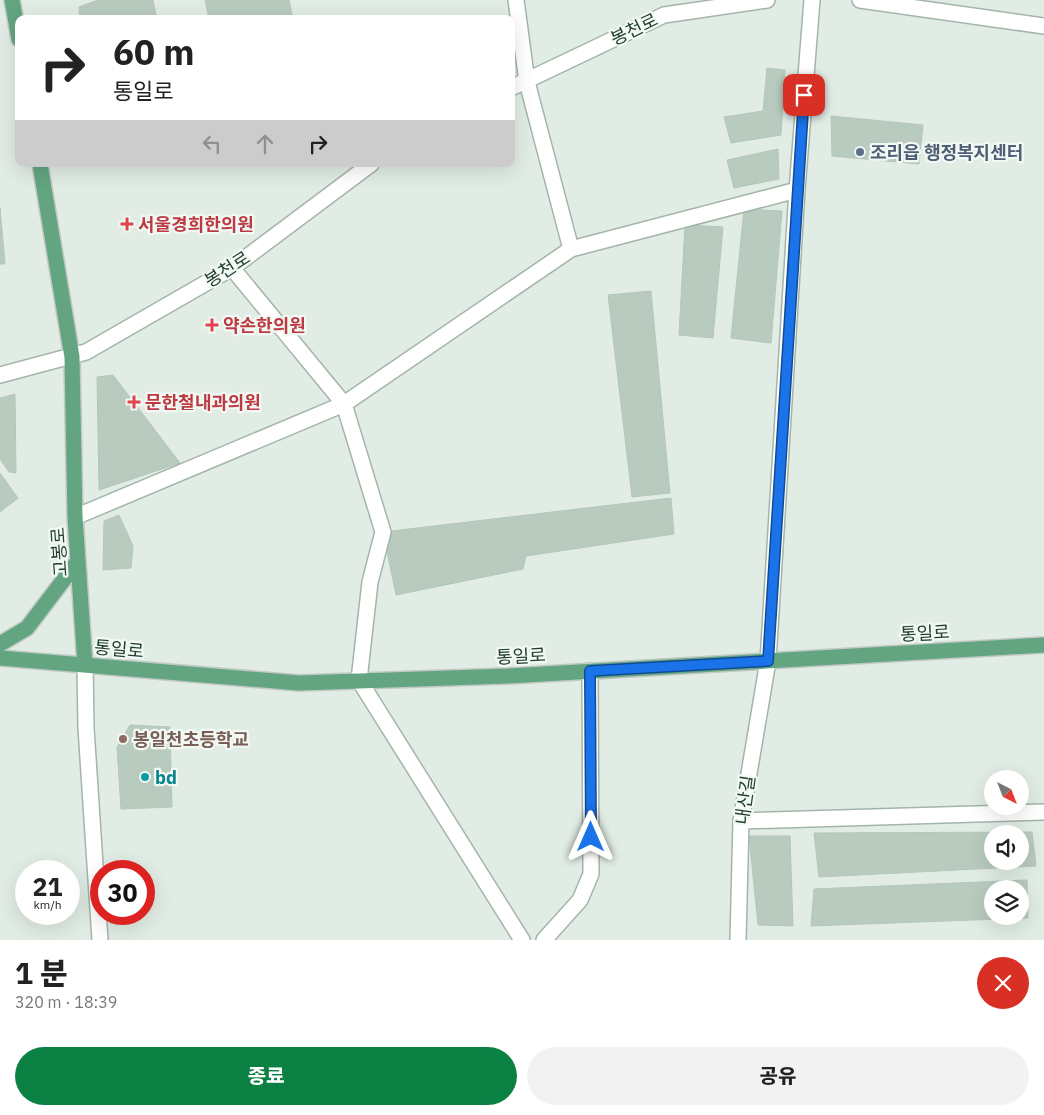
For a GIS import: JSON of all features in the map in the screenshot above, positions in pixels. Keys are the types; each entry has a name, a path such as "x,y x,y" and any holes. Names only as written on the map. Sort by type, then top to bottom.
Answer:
{"main road":[{"path":"12,0 15,17"},
{"name":"고봉로","path":"40,167 72,357 75,517 85,665"},
{"path":"0,644 27,628 78,561"},
{"name":"통일로","path":"0,658 299,683 508,676 1044,645"}],"street":[{"path":"516,0 527,82 571,249"},
{"name":"봉천로","path":"515,86 664,15 767,0"},
{"name":"내산길","path":"738,940 741,821 768,661 797,190 812,0"},
{"path":"860,0 1044,26"},
{"name":"봉천로","path":"0,375 86,352 232,268 367,167"},
{"path":"75,517 344,404 571,249 797,190"},
{"path":"232,268 344,404 383,532 370,582 359,680 522,940"},
{"name":"고봉로","path":"85,665 86,728 100,940"},
{"path":"544,940 580,900 591,874 590,671"},
{"path":"741,821 1044,812"}],"building":[{"path":"98,0 153,0 156,15 80,15 79,7"},
{"path":"205,0 289,0 292,15 208,15"},
{"path":"767,68 785,70 781,135 731,143 724,117 763,111"},
{"path":"831,116 923,125 919,164 832,156"},
{"path":"778,149 779,179 734,188 727,160"},
{"path":"0,208 5,264 0,264"},
{"path":"744,209 782,211 771,343 731,338"},
{"path":"685,225 723,227 713,338 679,335"},
{"path":"651,291 670,493 632,497 608,295"},
{"path":"113,375 180,463 99,490 97,377"},
{"path":"15,394 16,473 9,472 0,459 0,398"},
{"path":"0,473 18,498 0,512"},
{"path":"671,498 674,534 526,556 523,569 396,595 383,532"},
{"path":"119,515 133,546 131,568 103,570 104,521"},
{"name":"bd","path":"130,725 170,727 172,807 121,809 117,747"},
{"path":"984,832 984,869 819,877 814,833"},
{"path":"1029,832 1032,832 1036,866 1029,866"},
{"path":"749,836 790,836 793,926 758,925"},
{"path":"984,882 984,920 811,926 814,889"}],"place":[{"name":"조리읍 행정복지센터","path":"860,152"},
{"name":"서울경희한의원","path":"127,224"},
{"name":"약손한의원","path":"212,325"},
{"name":"문한철내과의원","path":"134,402"},
{"name":"봉일천초등학교","path":"123,739"},
{"name":"bd","path":"145,777"}],"route":[{"path":"591,837 590,671 768,661 804,95"}]}
